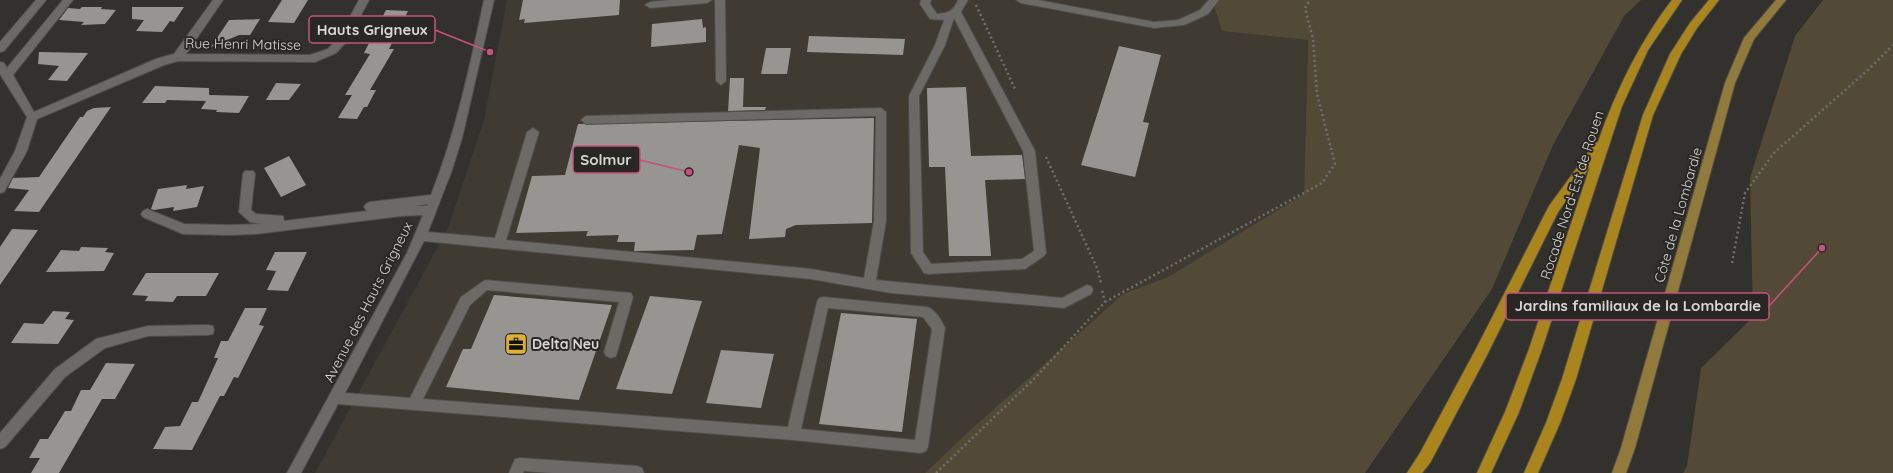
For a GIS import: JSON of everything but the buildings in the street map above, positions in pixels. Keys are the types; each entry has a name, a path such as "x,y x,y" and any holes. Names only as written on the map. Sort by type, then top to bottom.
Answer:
{"highway":[{"name":"Rocade Nord-Est de Rouen","path":"1484,473 1506,428 1528,372 1553,302 1605,137 1639,56 1656,26 1677,0"},
{"path":"1531,473 1553,422 1578,348 1649,113 1669,64 1700,16 1714,0"},
{"path":"1414,473 1425,458 1481,353 1553,209 1605,137"}],"main road":[{"name":"Côte de la Lombardie","path":"1619,473 1628,448 1730,83 1749,38 1781,0"}],"street":[{"path":"0,49 41,0"},
{"path":"7,75 68,0"},
{"path":"178,57 218,0"},
{"name":"Rue Henri Matisse","path":"32,117 160,62 178,57 311,60 332,51 343,39 364,0"},
{"name":"Avenue des Hauts Grigneux","path":"294,473 413,254 451,157 469,90 489,0"},
{"path":"650,5 707,0"},
{"path":"720,0 720,81"},
{"path":"926,0 925,4 934,17 953,15"},
{"path":"953,15 1029,151 1040,253 1025,264 928,269 917,253 914,96 940,45 953,15 963,0"},
{"path":"1021,0 1154,25 1180,23 1204,12 1214,0"},
{"path":"0,66 32,117 21,152 0,189"},
{"path":"586,120 881,112 880,221 869,284"},
{"path":"499,244 534,132"},
{"path":"249,174 245,212 254,219 274,220 433,204"},
{"path":"147,214 183,229 229,230 256,229 401,211 433,204"},
{"path":"420,236 811,274 891,288 1064,303 1087,290"},
{"path":"414,404 465,301 485,285 627,297 611,352"},
{"path":"335,398 793,434 921,447 939,328 928,312 824,302 793,434"},
{"path":"0,443 60,373 101,343 148,331 208,330"},
{"path":"516,473 520,464 638,473"}],"path":[{"path":"1105,302 1322,183 1335,164 1317,94 1313,39 1305,8 1310,0"},
{"path":"1732,263 1744,193 1774,153 1869,69 1893,45"}],"shaded area":[{"path":"507,0 1212,0 1222,31 1308,40 1304,194 1168,277 1123,294 968,432 925,473 315,473 448,228 484,120"},
{"path":"1212,0 1641,0 1624,16 1553,145 1492,289 1365,473 925,473 968,432 1123,294 1168,277 1304,194 1308,40 1222,31"},
{"path":"1823,0 1893,0 1893,473 1683,473 1687,466 1701,368 1753,317 1750,178 1795,36"}],"place":[{"name":"Hauts Grigneux","path":"490,52"},
{"name":"Solmur","path":"689,172"},
{"name":"Jardins familiaux de la Lombardie","path":"1822,248"},
{"name":"Delta Neu","path":"516,344"}]}
